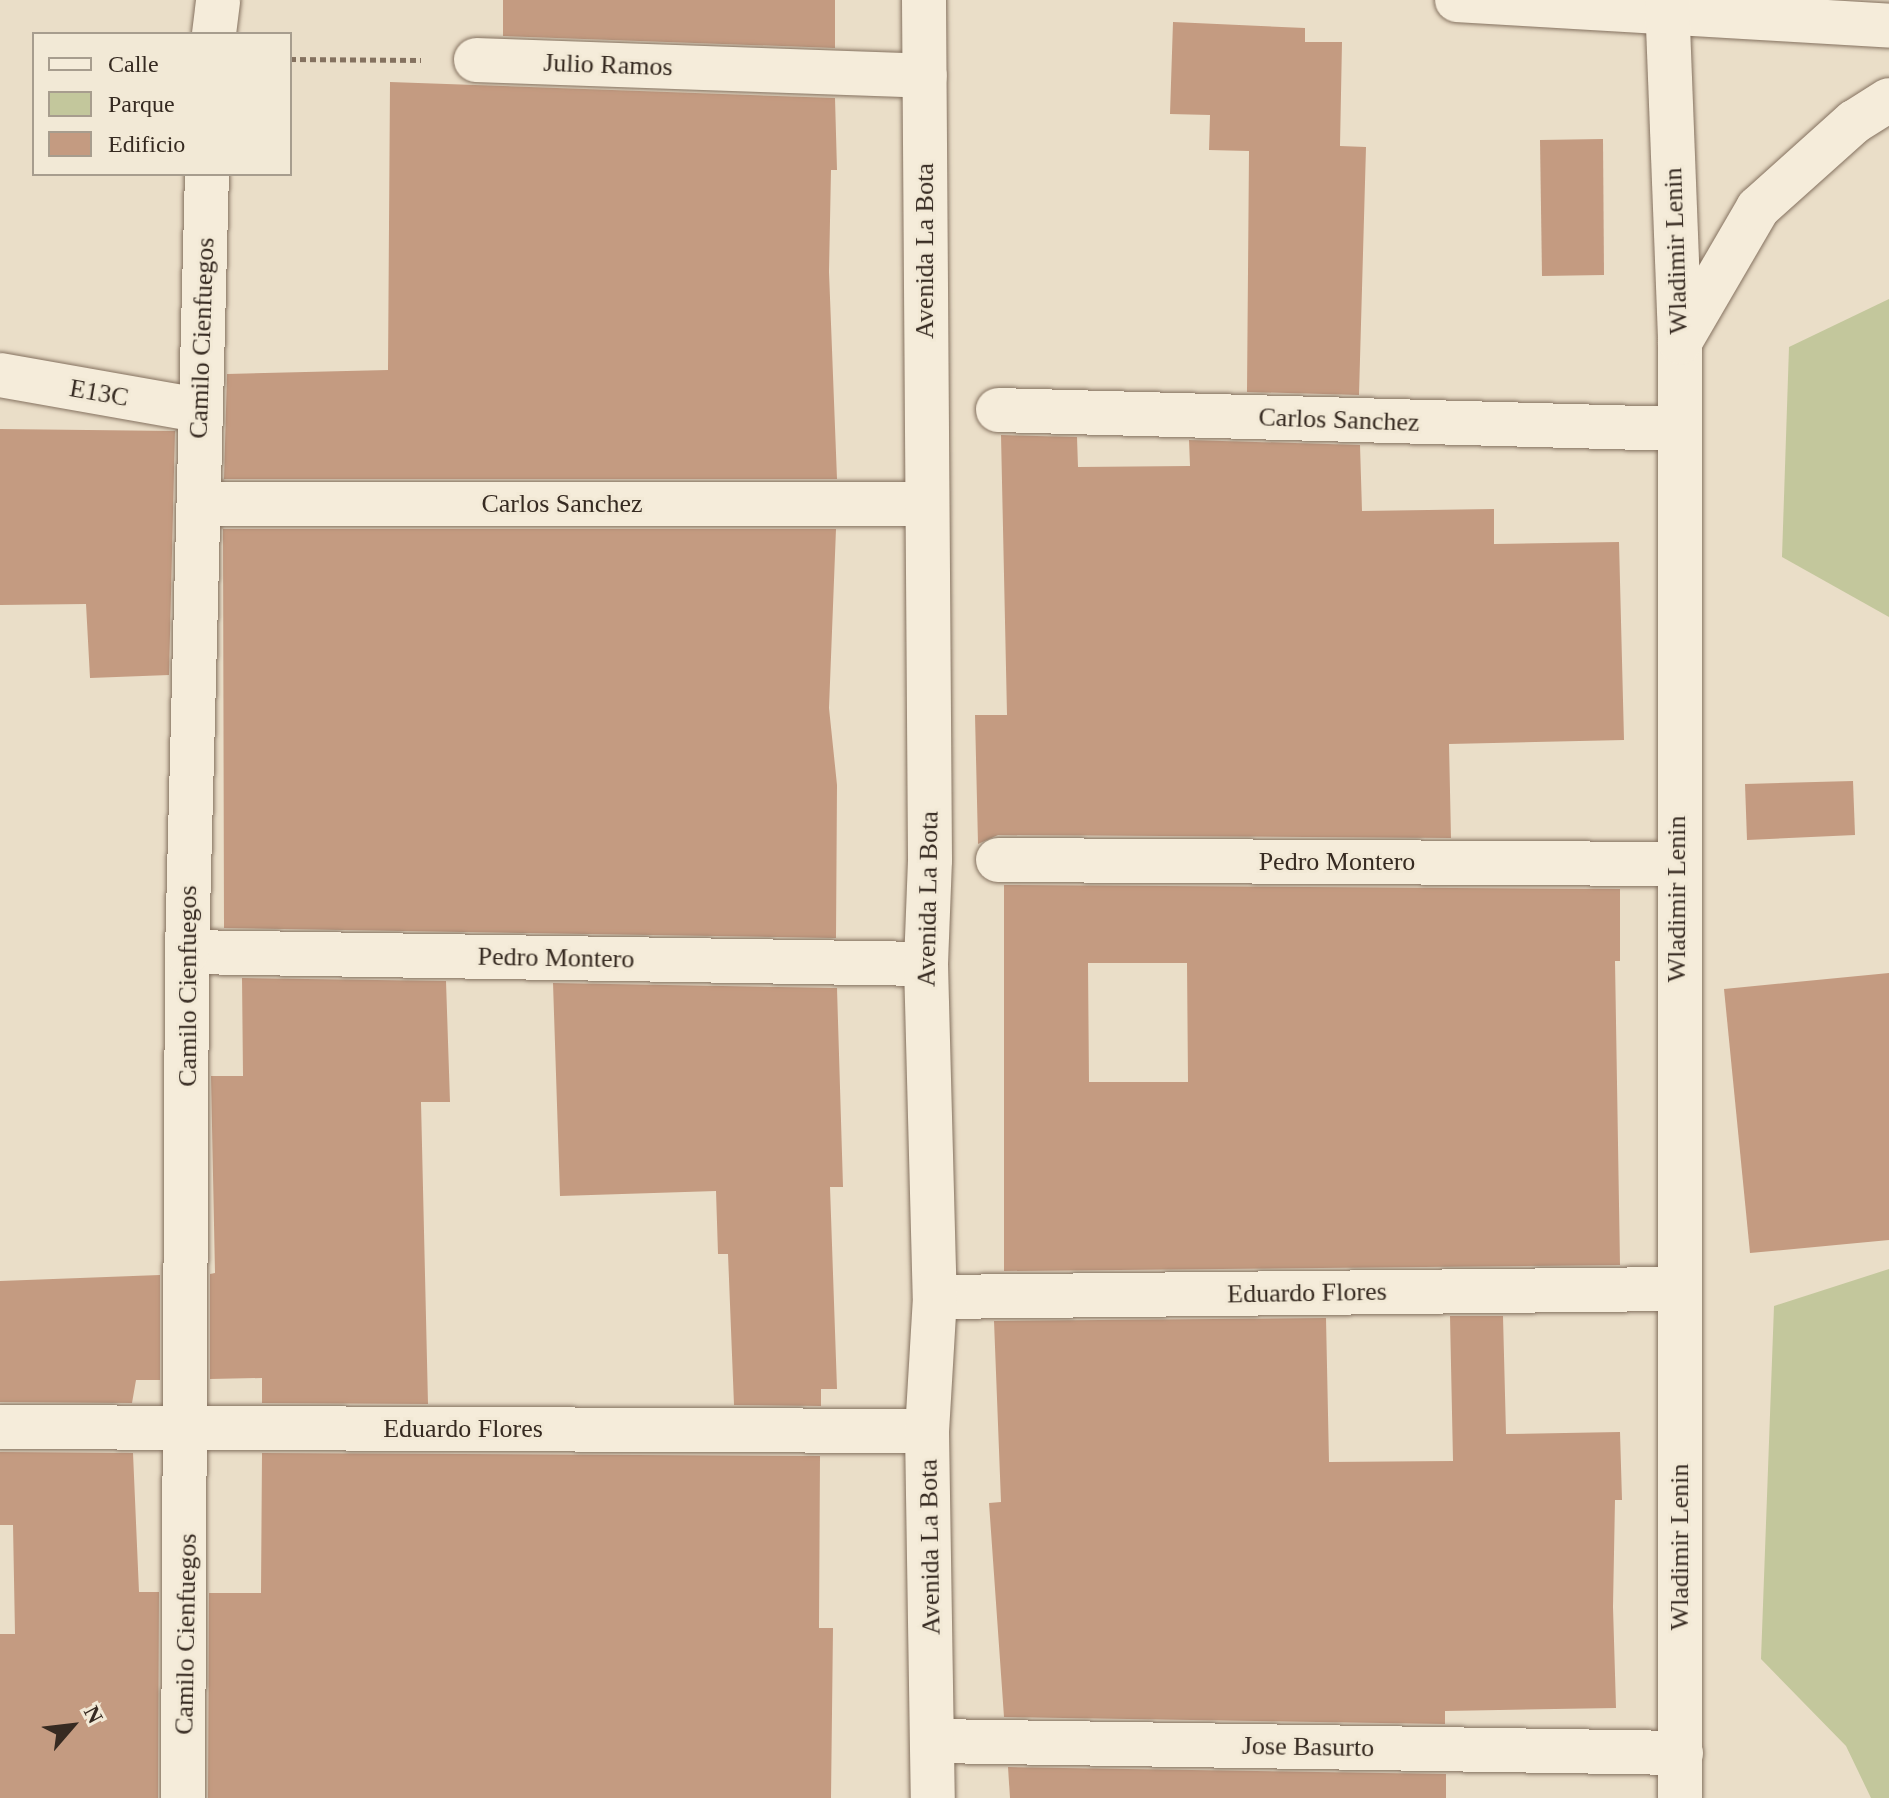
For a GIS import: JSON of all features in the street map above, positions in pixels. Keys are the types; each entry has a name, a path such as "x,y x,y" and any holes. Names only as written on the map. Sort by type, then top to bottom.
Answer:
{"street":[{"path":"214,32 218,0"},
{"name":"Avenida La Bota","path":"924,0 926,964 935,1297 927,1431 933,1798"},
{"path":"1457,0 1667,8 1889,26"},
{"name":"Wladimir Lenin","path":"1667,8 1680,342 1676,864 1680,1798"},
{"name":"Julio Ramos","path":"476,60 925,76"},
{"path":"1680,342 1758,208 1854,122 1889,100"},
{"name":"Camilo Cienfuegos","path":"183,1798 189,1428 187,952 199,504 198,410 207,176"},
{"name":"E13C","path":"0,375 198,410"},
{"name":"Carlos Sanchez","path":"998,410 1679,429"},
{"name":"Carlos Sanchez","path":"199,504 926,504"},
{"name":"Pedro Montero","path":"998,860 1676,864"},
{"name":"Pedro Montero","path":"187,952 926,964"},
{"name":"Eduardo Flores","path":"935,1297 1680,1289"},
{"name":"Eduardo Flores","path":"0,1427 927,1431"},
{"name":"Jose Basurto","path":"934,1741 1681,1753"}],"path":[{"path":"292,59 476,60"}],"green space":[{"path":"1889,299 1889,617 1782,557 1789,347"},
{"path":"1889,1269 1889,1798 1871,1798 1846,1746 1761,1659 1774,1306"}],"building":[{"path":"503,0 835,0 835,48 503,36"},
{"path":"1173,22 1305,28 1305,42 1342,42 1340,146 1366,147 1359,395 1247,392 1249,151 1209,150 1210,115 1170,114"},
{"path":"390,82 835,98 837,170 831,170 829,272 837,479 224,479 227,374 388,370"},
{"path":"1603,139 1604,275 1542,276 1540,140"},
{"path":"0,429 175,431 169,675 90,678 86,604 0,605"},
{"path":"1001,435 1077,437 1078,467 1190,466 1189,440 1360,445 1362,511 1494,509 1494,544 1619,542 1624,740 1449,744 1451,838 998,835 978,844 975,715 1007,715"},
{"path":"223,529 836,529 829,708 837,785 836,938 224,928"},
{"path":"1853,781 1855,835 1747,840 1745,784"},
{"path":"1004,885 1620,889 1620,961 1615,961 1620,1265 1004,1271","holes":["1088,963 1187,963 1188,1082 1089,1082"]},
{"path":"1889,973 1889,1240 1750,1253 1724,989"},
{"path":"242,978 446,981 450,1102 421,1102 428,1404 262,1403 262,1378 210,1379 210,1274 215,1273 211,1076 243,1076"},
{"path":"553,983 837,988 843,1187 830,1187 837,1389 821,1389 821,1406 734,1405 728,1254 718,1254 716,1191 560,1196"},
{"path":"160,1275 160,1380 136,1380 132,1403 0,1402 0,1281"},
{"path":"1450,1316 1503,1316 1506,1434 1620,1432 1622,1500 1615,1500 1613,1607 1616,1708 1445,1711 1445,1724 1004,1717 989,1503 1001,1502 994,1321 1326,1318 1329,1462 1453,1461"},
{"path":"0,1452 133,1453 139,1592 159,1592 158,1798 0,1798 0,1634 15,1634 13,1525 0,1525"},
{"path":"262,1453 820,1456 819,1628 833,1628 831,1798 208,1798 209,1593 261,1593"},
{"path":"1008,1767 1446,1774 1446,1798 1010,1798"}]}
